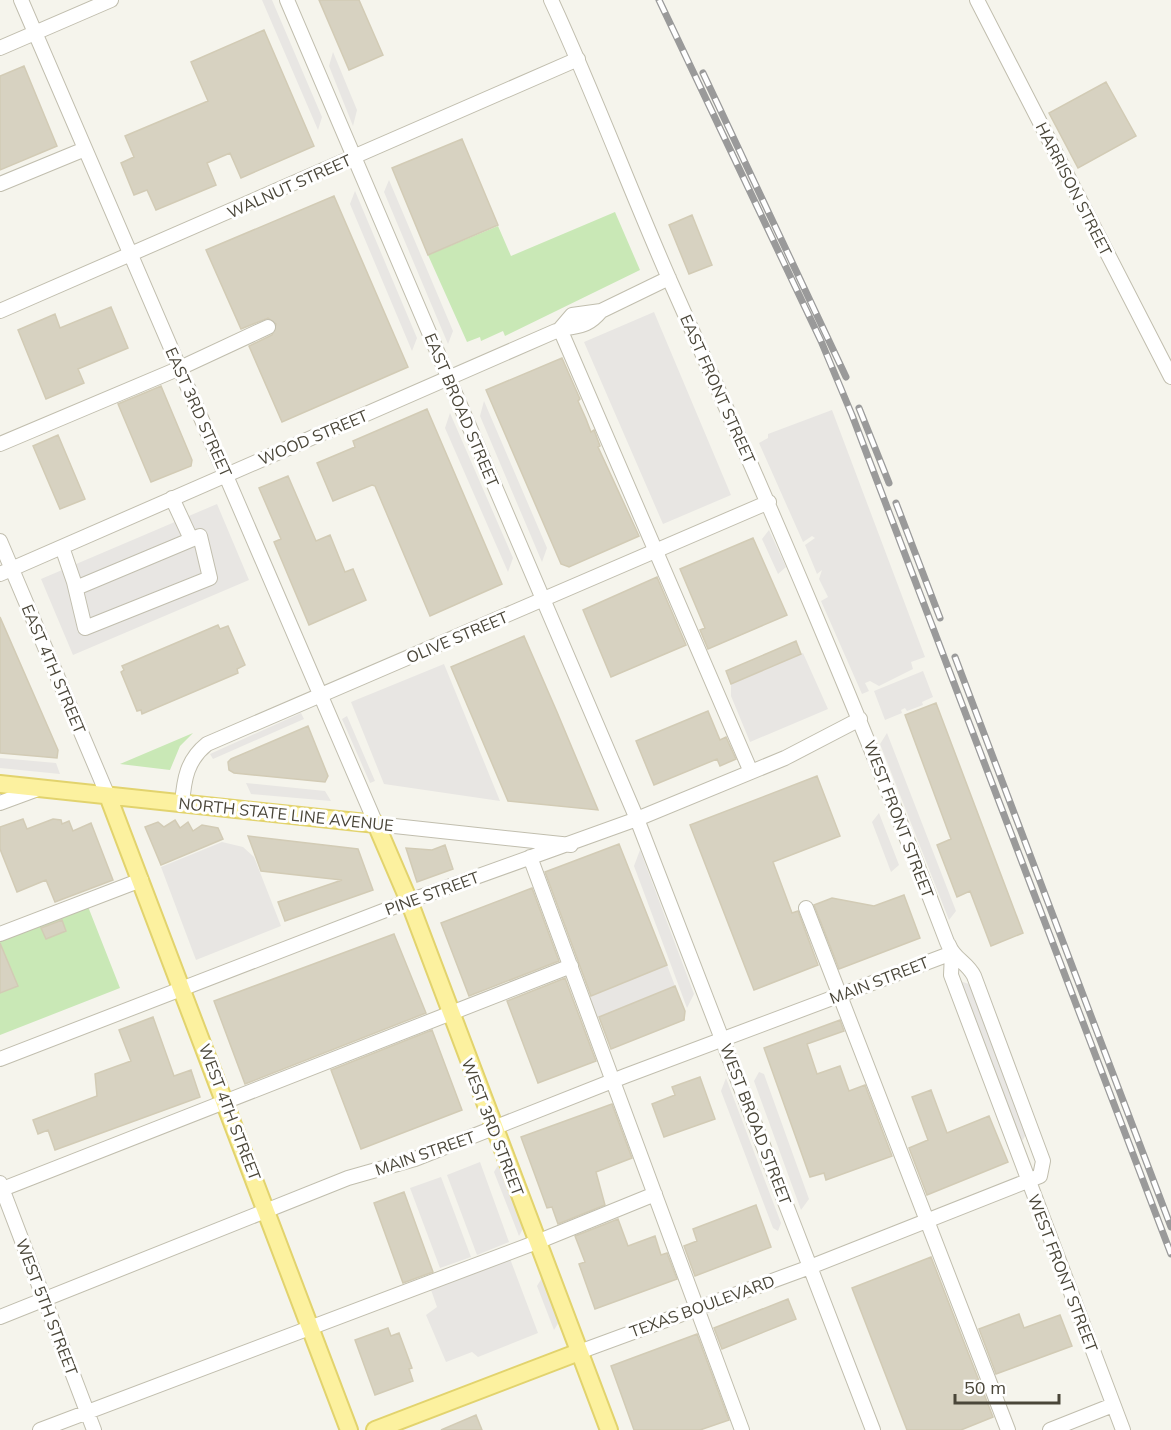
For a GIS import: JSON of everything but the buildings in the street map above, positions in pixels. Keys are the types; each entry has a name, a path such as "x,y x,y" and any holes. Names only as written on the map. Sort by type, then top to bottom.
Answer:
{"main road":[{"name":"NORTH STATE LINE AVENUE","path":"0,784 376,824"},
{"name":"WEST 4TH STREET","path":"108,796 268,1210 349,1430"},
{"name":"WEST 3RD STREET","path":"376,824 409,901 609,1430"},
{"name":"TEXAS BOULEVARD","path":"375,1430 579,1352"}],"street":[{"name":"EAST 3RD STREET","path":"21,0 376,824"},
{"path":"0,48 111,0"},
{"name":"EAST BROAD STREET","path":"287,0 353,159 638,819"},
{"name":"EAST FRONT STREET","path":"550,0 578,58 669,278 769,502 860,719"},
{"name":"HARRISON STREET","path":"977,0 1171,377"},
{"name":"WALNUT STREET","path":"0,312 353,159 578,58"},
{"path":"0,184 85,148"},
{"name":"WOOD STREET","path":"6,571 560,329 576,328 589,322 601,311 669,278"},
{"path":"0,444 180,368 268,327"},
{"path":"560,329 751,772"},
{"path":"172,498 191,539"},
{"name":"OLIVE STREET","path":"182,804 186,773 196,753 207,744 769,502"},
{"path":"62,547 76,588 85,628 210,579 200,536 76,588"},
{"name":"EAST 4TH STREET","path":"0,542 6,571 108,796"},
{"name":"PINE STREET","path":"0,1059 409,901 638,819 785,758 860,719"},
{"name":"WEST FRONT STREET","path":"860,719 952,953 951,975 1123,1430"},
{"path":"0,803 40,788"},
{"name":"WEST BROAD STREET","path":"638,819 873,1430"},
{"name":"NORTH STATE LINE AVENUE","path":"376,824 571,844"},
{"path":"530,857 741,1427 726,1430"},
{"path":"0,934 141,880"},
{"path":"806,908 1008,1430"},
{"name":"WEST FRONT STREET","path":"952,953 964,961 974,976 1042,1161 1040,1176 1029,1182"},
{"name":"MAIN STREET","path":"0,1317 348,1178 390,1168 614,1080 952,953"},
{"path":"1,1187 571,966"},
{"name":"TEXAS BOULEVARD","path":"579,1352 696,1307 810,1267 1029,1182"},
{"name":"WEST 5TH STREET","path":"1,1187 94,1430"},
{"path":"40,1430 537,1242 655,1194"},
{"path":"1050,1430 1113,1405"}],"green space":[{"path":"615,212 640,270 505,336 503,331 481,341 480,337 467,342 428,255 498,226 511,256"},
{"path":"193,733 180,746 170,770 120,764"},
{"path":"87,904 120,988 0,1035 0,937"}],"shaded area":[{"path":"262,0 272,0 322,117 318,130"},
{"path":"333,52 357,110 353,126 329,66"},
{"path":"389,180 453,331 448,344 384,192"},
{"path":"355,191 417,338 412,351 350,204"},
{"path":"654,312 731,495 663,524 584,342"},
{"path":"484,401 547,548 542,562 480,416"},
{"path":"832,410 925,657 911,662 913,669 879,686 870,681 865,683 869,691 862,694 821,601 828,597 819,579 822,570 817,574 805,545 815,538 812,536 803,542 759,443 768,438 768,434"},
{"path":"450,413 513,558 508,572 445,428"},
{"path":"217,504 249,580 73,655 41,579"},
{"path":"769,530 786,567 778,574 762,539"},
{"path":"803,653 828,709 750,742 731,696 731,684"},
{"path":"444,664 500,801 384,784 351,702"},
{"path":"923,671 933,697 922,702 923,705 907,711 905,708 901,710 902,713 885,720 874,691"},
{"path":"301,713 304,719 213,759 210,754"},
{"path":"347,716 375,781 370,783 342,719"},
{"path":"887,733 956,911 949,920 880,744"},
{"path":"0,758 56,763 60,774 0,768"},
{"path":"246,783 325,791 331,801 251,794"},
{"path":"879,813 899,865 891,872 872,822"},
{"path":"222,842 243,847 254,857 281,926 196,960 161,867"},
{"path":"640,850 694,994 687,1008 634,866"},
{"path":"667,965 675,986 596,1018 588,997"},
{"path":"956,980 969,984 1026,1134 1023,1140 1015,1137"},
{"path":"759,1072 764,1074 809,1199 801,1210 754,1081"},
{"path":"726,1078 781,1223 778,1231 773,1228 721,1091"},
{"path":"501,1160 526,1223 519,1236 494,1172"},
{"path":"480,1162 509,1242 477,1255 447,1175"},
{"path":"441,1177 471,1257 440,1268 410,1188"},
{"path":"509,1256 538,1333 478,1357 472,1352 446,1362 426,1315 437,1307 430,1287"},
{"path":"545,1273 562,1317 554,1330 537,1286"}],"railway":[{"path":"659,0 821,341 852,415 1171,1254"},
{"path":"703,73 846,377"},
{"path":"859,408 889,483"},
{"path":"896,503 940,618"},
{"path":"955,657 1171,1227"}]}
